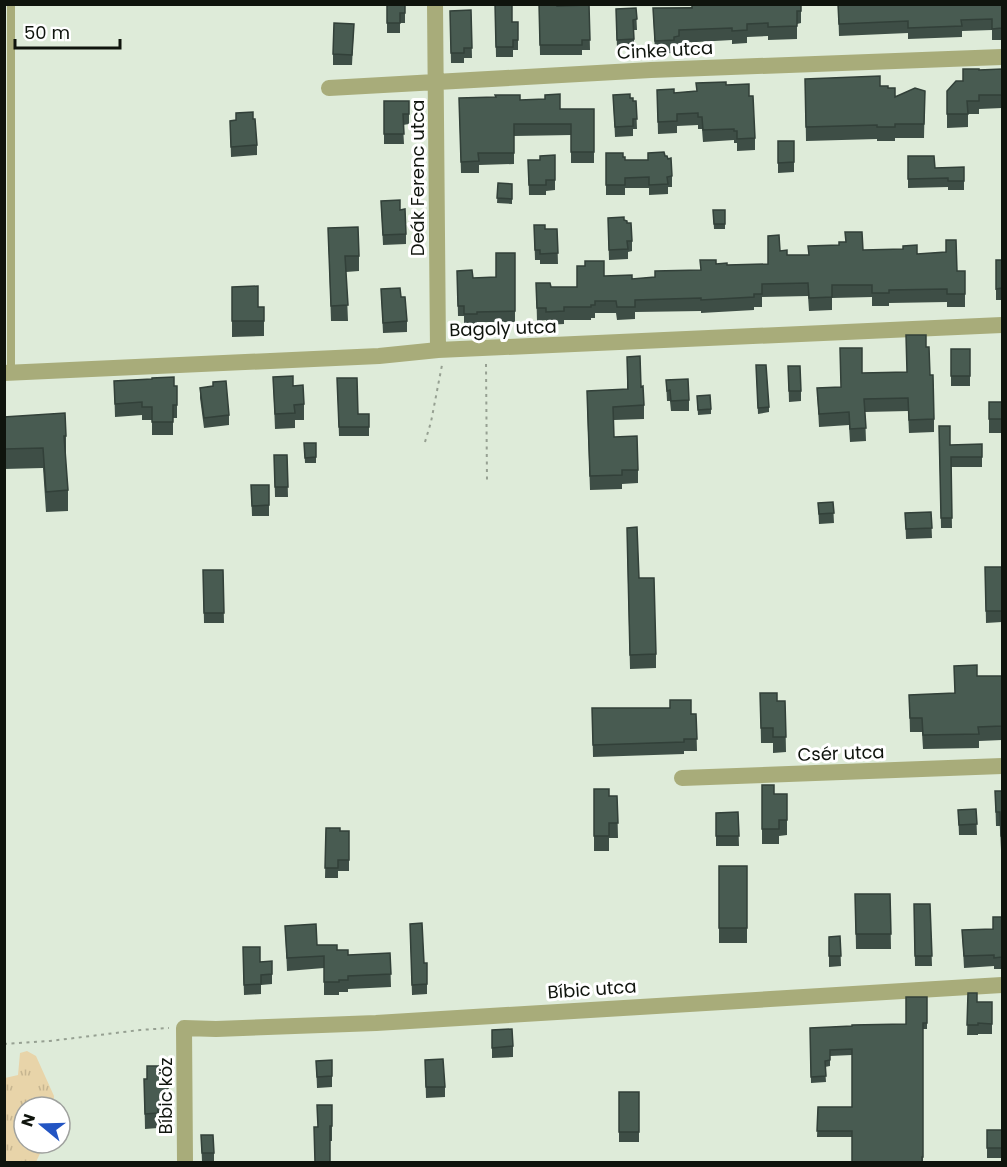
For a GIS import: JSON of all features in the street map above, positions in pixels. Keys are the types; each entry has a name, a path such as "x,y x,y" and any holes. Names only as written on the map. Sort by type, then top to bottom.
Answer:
{"street":[{"name":"Deák Ferenc utca","path":"435,4 441,350"},
{"name":"Cinke utca","path":"329,88 651,70 1002,57"},
{"name":"Bagoly utca","path":"8,373 379,356 441,350 1002,325"},
{"name":"Csér utca","path":"682,778 1002,766"},
{"name":"Bíbic utca","path":"184,1028 216,1029 376,1023 1002,985"},
{"name":"Bíbic köz","path":"184,1028 185,1162"}],"lane":[{"path":"8,373 11,4"}],"path":[{"path":"487,349 487,482"},
{"path":"425,442 431,422 441,350"},
{"path":"4,1044 151,1029 184,1028"}],"green space":[{"path":"27,1051 36,1056 54,1095 12,1095 12,1155 39,1155 36,1162 5,1162 5,1078 18,1075 20,1053"}],"building":[{"path":"387,4 405,4 405,13 400,13 400,23 387,23"},
{"path":"495,4 512,4 512,22 518,22 518,40 513,40 513,47 496,47"},
{"path":"539,4 589,5 590,40 582,40 582,45 540,45"},
{"path":"692,4 801,4 801,11 797,11 797,26 768,27 768,23 747,24 747,30 732,31 732,28 679,30 679,36 674,37 674,40 655,41 653,8 692,8"},
{"path":"838,4 1002,4 1002,28 992,29 992,19 961,20 962,26 908,28 908,21 839,24"},
{"path":"636,8 637,19 633,20 634,39 617,40 616,9"},
{"path":"471,10 472,48 464,48 464,53 451,53 450,11"},
{"path":"334,23 354,24 352,55 333,54"},
{"path":"963,69 1002,69 1002,95 979,95 979,101 967,101 968,114 947,114 947,91 956,81 963,81"},
{"path":"880,76 880,86 895,88 895,97 915,88 925,91 924,124 895,124 895,127 877,127 877,125 806,127 805,79"},
{"path":"726,82 726,85 749,84 749,96 753,96 755,138 737,139 737,131 734,129 703,130 702,117 698,117 698,113 677,114 677,121 658,122 657,90 674,89 674,93 697,91 696,83"},
{"path":"560,94 560,109 594,109 594,152 571,152 571,124 514,124 514,153 478,153 479,161 461,162 459,98 520,95 520,100 545,99 545,95"},
{"path":"630,94 630,98 636,101 637,119 633,119 633,126 615,127 613,95"},
{"path":"384,101 409,101 409,114 403,114 404,134 384,134"},
{"path":"253,112 257,145 231,147 230,121 236,120 236,113"},
{"path":"778,141 794,141 794,162 778,163"},
{"path":"664,152 668,159 671,158 672,176 667,177 668,184 649,185 649,177 625,178 625,185 606,185 606,153 623,153 625,160 648,160 648,153"},
{"path":"555,155 555,180 546,180 546,185 529,185 528,160 540,160 540,156"},
{"path":"908,156 934,156 935,168 964,167 964,181 948,181 948,178 908,179"},
{"path":"498,183 512,184 512,199 497,198"},
{"path":"400,200 400,210 405,209 406,234 383,235 381,201"},
{"path":"713,210 725,210 725,224 714,224"},
{"path":"624,217 627,223 631,223 632,241 627,241 628,249 609,250 608,218"},
{"path":"534,225 545,225 545,229 557,229 558,253 540,254 540,250 535,250"},
{"path":"358,227 359,256 345,256 348,305 331,306 328,228"},
{"path":"845,232 862,232 863,250 903,249 903,246 917,245 917,254 946,252 946,240 956,240 957,271 965,271 965,294 947,294 947,289 889,290 889,293 872,293 872,285 832,285 832,297 809,298 808,283 762,284 762,294 754,294 754,297 635,300 635,307 617,307 616,301 595,301 595,305 591,307 564,307 564,311 546,312 546,308 537,308 536,283 550,283 551,287 577,287 577,266 585,266 585,261 604,261 604,276 632,275 632,279 655,277 655,271 701,270 700,260 716,260 716,264 727,263 727,265 768,264 768,236 779,235 780,251 787,250 787,255 809,255 808,246 839,245 839,242 846,242"},
{"path":"496,253 515,253 515,311 464,314 464,306 458,306 457,271 472,270 473,278 496,277"},
{"path":"996,260 1002,260 1002,288 996,289"},
{"path":"258,286 258,307 264,307 264,321 232,321 232,287"},
{"path":"400,288 401,297 405,297 407,321 383,323 381,289"},
{"path":"906,335 926,335 930,375 933,375 934,419 909,420 908,398 864,399 866,428 850,429 849,412 819,414 817,388 841,387 840,348 862,348 862,373 907,372"},
{"path":"951,349 970,349 970,376 951,376"},
{"path":"640,356 644,405 613,407 614,437 637,436 638,470 622,470 622,475 590,476 587,391 628,389 627,357"},
{"path":"756,365 766,365 769,407 758,408"},
{"path":"788,366 800,366 801,391 789,391"},
{"path":"293,376 293,386 303,385 304,404 294,405 295,413 275,414 273,377"},
{"path":"174,377 174,386 177,386 177,405 173,405 173,422 152,422 152,407 142,407 142,402 115,404 114,381"},
{"path":"337,378 357,378 358,414 369,414 369,427 339,427"},
{"path":"688,379 689,400 671,401 666,380"},
{"path":"226,381 229,415 204,418 200,388 213,386 213,382"},
{"path":"710,395 711,409 698,410 697,396"},
{"path":"989,402 1002,402 1002,419 989,419"},
{"path":"65,413 66,436 64,436 68,490 46,492 43,448 4,449 4,417"},
{"path":"939,426 950,426 950,445 982,444 982,457 951,457 952,518 941,518"},
{"path":"304,443 316,443 316,457 305,458"},
{"path":"274,455 287,455 288,487 275,487"},
{"path":"251,485 269,485 269,505 252,506"},
{"path":"833,502 834,513 819,514 818,503"},
{"path":"931,512 932,528 906,529 905,513"},
{"path":"637,527 639,578 654,578 656,654 630,655 627,528"},
{"path":"985,567 1002,567 1002,611 986,611"},
{"path":"203,570 223,570 224,613 204,613"},
{"path":"977,665 977,676 1002,676 1002,726 978,727 979,734 923,735 922,718 910,718 909,695 955,693 954,666"},
{"path":"760,693 777,693 777,701 785,701 786,737 773,737 773,728 761,728"},
{"path":"670,700 691,700 691,714 696,714 697,739 684,739 684,742 593,745 592,708 670,708"},
{"path":"762,785 774,785 774,794 787,794 787,820 779,820 779,829 762,829"},
{"path":"594,789 609,789 609,796 617,796 618,823 609,823 609,836 594,836"},
{"path":"995,791 1002,791 1002,836 1000,812 996,812"},
{"path":"976,809 977,824 959,825 958,810"},
{"path":"738,812 739,836 716,836 716,813"},
{"path":"326,828 340,828 340,831 349,831 349,860 338,860 338,868 325,868"},
{"path":"719,866 747,866 747,928 719,928"},
{"path":"855,894 890,894 891,934 856,934"},
{"path":"914,904 930,904 932,956 915,956"},
{"path":"993,917 1002,917 1002,957 964,956 962,930 993,929"},
{"path":"422,923 427,984 412,985 410,924"},
{"path":"316,924 317,945 337,945 337,950 348,950 348,955 390,953 391,974 348,976 348,980 324,982 324,956 287,958 285,926"},
{"path":"840,936 841,956 829,956 829,937"},
{"path":"243,947 260,947 260,962 272,961 272,974 261,975 261,984 244,985"},
{"path":"968,993 977,993 977,1002 992,1002 992,1024 967,1025"},
{"path":"906,997 927,997 927,1023 923,1023 922,1162 852,1162 852,1131 817,1131 818,1107 852,1107 852,1049 830,1050 830,1060 825,1061 826,1076 811,1077 810,1028 906,1024"},
{"path":"512,1029 513,1046 492,1048 492,1030"},
{"path":"443,1059 445,1087 426,1087 425,1060"},
{"path":"332,1060 332,1076 317,1077 316,1061"},
{"path":"147,1066 163,1066 163,1079 168,1079 168,1103 158,1103 158,1113 145,1114 144,1079 147,1079"},
{"path":"619,1092 639,1092 639,1132 619,1132"},
{"path":"317,1105 332,1105 330,1162 315,1162 314,1127 318,1127"},
{"path":"987,1130 1002,1130 1002,1148 987,1148"},
{"path":"201,1135 213,1135 214,1153 202,1153"}]}
